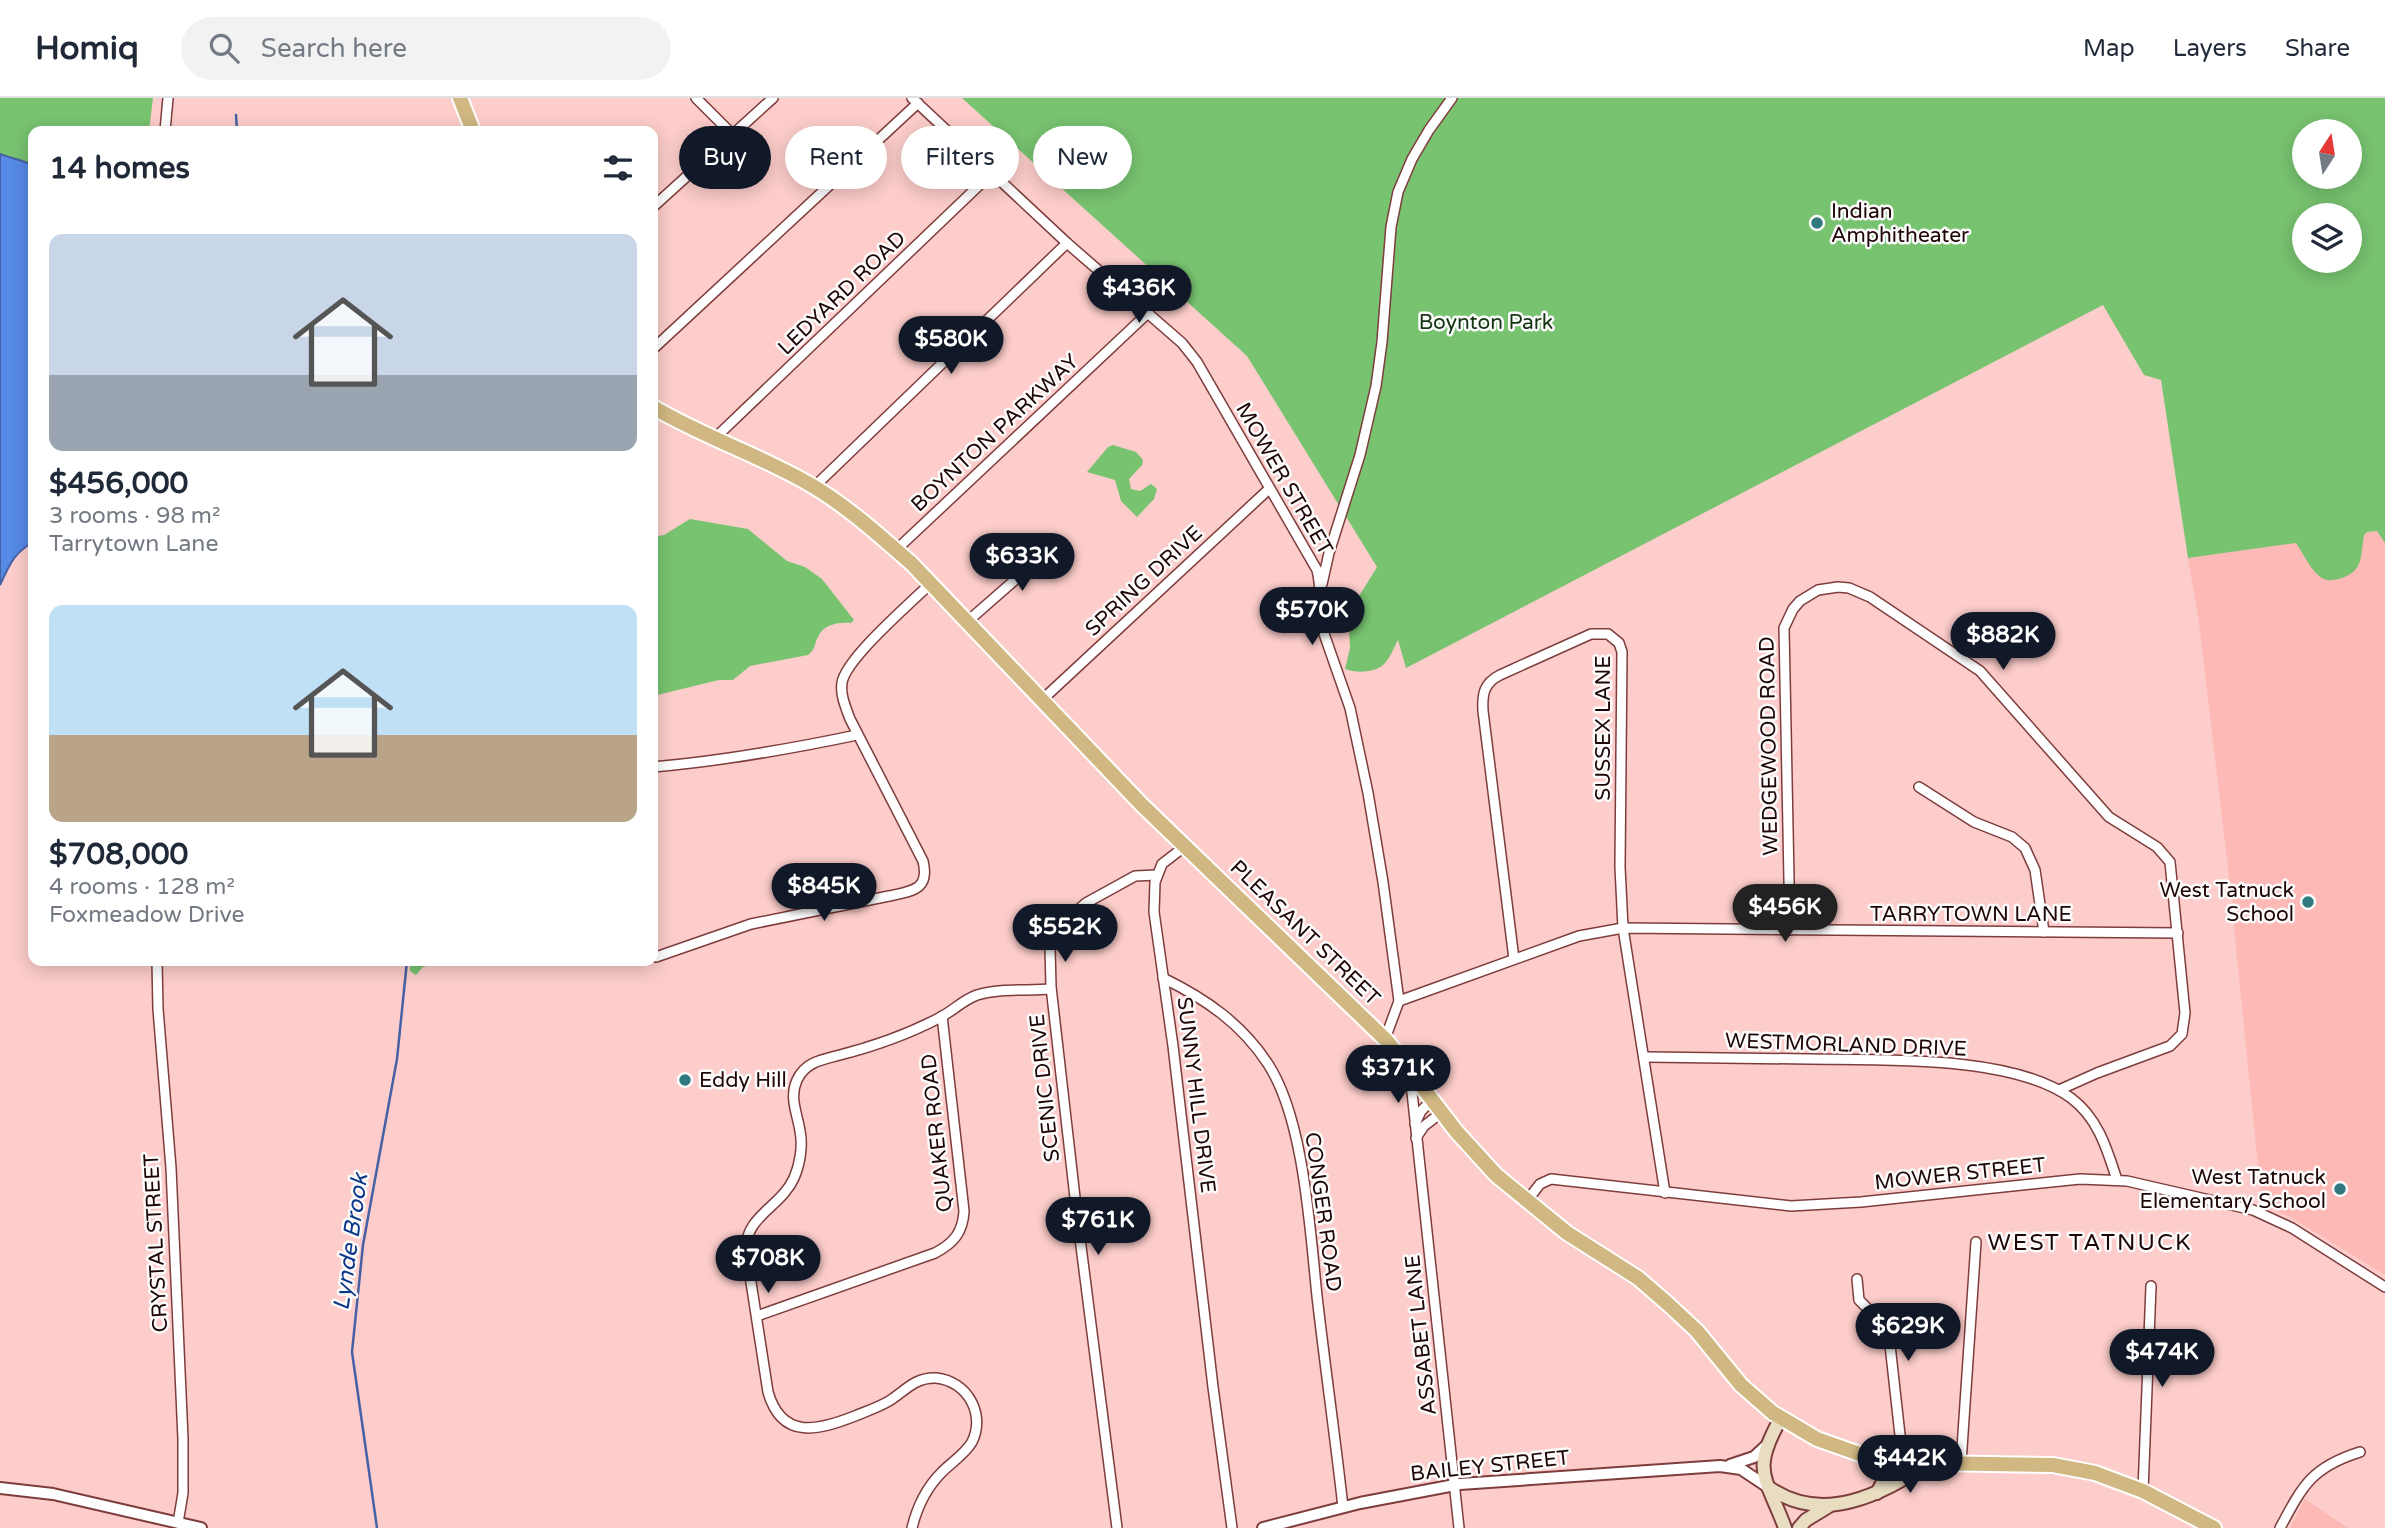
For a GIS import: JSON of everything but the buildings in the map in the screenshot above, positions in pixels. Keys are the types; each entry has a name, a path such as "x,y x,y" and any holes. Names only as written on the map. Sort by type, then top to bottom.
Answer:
{"main road":[{"path":"460,98 471,126"},
{"name":"PLEASANT STREET","path":"658,410 814,486 895,550 968,621 1184,847 1385,1039 1441,1113 1496,1175 1567,1233 1638,1278 1697,1332 1749,1393 1781,1418 1830,1445 1885,1460 2053,1465 2095,1473 2143,1490 2214,1528"},
{"path":"1781,1418 1766,1446 1762,1467 1785,1528"},
{"path":"1874,1495 1884,1480 1885,1460"},
{"path":"1799,1528 1811,1516 1829,1506 1874,1495 1930,1463"},
{"path":"1769,1487 1782,1497 1829,1506"}],"street":[{"path":"165,126 168,98"},
{"path":"696,98 724,126"},
{"path":"741,126 773,98"},
{"path":"1322,589 1328,553 1349,493 1376,386 1391,227 1398,192 1418,149 1452,98"},
{"path":"658,343 915,100"},
{"name":"MOWER STREET","path":"915,100 942,126"},
{"path":"658,202 679,183"},
{"name":"LEDYARD ROAD","path":"715,438 975,189"},
{"name":"MOWER STREET","path":"1009,189 1182,343 1197,362 1317,570 1322,589 1322,628 1350,708 1368,793 1399,1001 1385,1039"},
{"path":"814,486 1067,243"},
{"name":"BOYNTON PARKWAY","path":"895,550 1148,313"},
{"name":"SPRING DRIVE","path":"1043,699 1269,489"},
{"path":"968,621 1056,544"},
{"path":"658,956 751,924 911,891 920,886 925,877 923,861 857,735 842,698 841,684 845,672 871,642 931,583"},
{"name":"WEDGEWOOD ROAD","path":"1790,930 1784,628 1800,601 1818,590 1838,587 1870,597 1980,671 2109,817 2164,852 2172,870 2184,1029 2179,1038 2164,1048 2059,1090"},
{"name":"SUSSEX LANE","path":"1514,959 1483,695 1487,685 1495,677 1598,633 1608,634 1615,637 1622,652 1620,867 1623,928 1665,1193"},
{"path":"658,767 799,747 857,735"},
{"path":"1919,787 1974,822 2012,837 2025,848 2035,870 2044,932"},
{"path":"1157,875 1162,864 1184,847"},
{"name":"SCENIC DRIVE","path":"1117,1528 1077,1215 1051,989 1050,947 1059,924 1086,903 1135,876 1157,875"},
{"name":"SUNNY HILL DRIVE","path":"1157,875 1154,912 1233,1528"},
{"name":"TARRYTOWN LANE","path":"1399,1001 1586,934 1623,928 2178,933"},
{"name":"CRYSTAL STREET","path":"157,966 171,1168 183,1439 183,1493 178,1523"},
{"name":"CONGER ROAD","path":"1163,978 1193,993 1232,1021 1269,1065 1282,1090 1291,1117 1303,1179 1343,1507"},
{"path":"912,1528 924,1496 935,1479 966,1450 973,1438 976,1417 969,1397 946,1380 925,1379 912,1384 881,1405 828,1426 814,1429 800,1427 782,1416 770,1399 746,1250 747,1238 754,1222 785,1193 798,1166 801,1138 793,1098 799,1076 809,1065 818,1060 863,1049 942,1016 979,995 1051,989"},
{"name":"QUAKER ROAD","path":"757,1316 935,1253 955,1240 961,1230 964,1210 942,1016"},
{"name":"WESTMORLAND DRIVE","path":"1644,1057 1901,1060 1950,1063 2020,1076 2059,1090 2077,1103 2093,1121 2104,1142 2117,1180"},
{"name":"ASSABET LANE","path":"1409,1069 1459,1528"},
{"path":"1415,1126 1419,1114 1432,1100"},
{"path":"1416,1138 1424,1126 1441,1113"},
{"name":"MOWER STREET","path":"1527,1202 1540,1184 1551,1179 1756,1203 1805,1206 2068,1180 2117,1180 2169,1189 2253,1210 2292,1228 2385,1287"},
{"path":"1961,1463 1976,1242"},
{"path":"1857,1279 1858,1300 1882,1324 1889,1336 1903,1462"},
{"path":"2143,1490 2151,1286"},
{"name":"BAILEY STREET","path":"1263,1528 1395,1495 1455,1485 1725,1467 1754,1457 1766,1446"},
{"path":"2280,1528 2299,1491 2317,1472 2339,1458 2360,1451"},
{"name":"BAILEY STREET","path":"1725,1467 1746,1472 1769,1487"},
{"path":"0,1488 53,1494 201,1528"}],"shaded area":[{"name":"West Tatnuck School","path":"2385,530 2385,1275 2290,1217 2262,1205 2227,859 2199,623 2188,558"},
{"path":"2305,1499 2348,1528 2290,1528"}],"green space":[{"path":"0,98 153,98 150,126 28,126 28,188 0,169"},
{"name":"Boynton Park","path":"962,98 2385,98 2385,543 2377,531 2367,532 2357,568 2347,576 2333,580 2320,577 2296,543 2188,558 2161,380 2144,375 2103,305 1406,668 1398,640 1388,660 1379,668 1364,672 1345,669 1350,648 1348,614 1377,567 1247,356 1063,189 1132,189 1132,126 1033,126 1033,162 1019,150 1019,126 993,126"},
{"path":"1113,445 1136,452 1143,460 1142,465 1129,479 1131,489 1140,491 1151,484 1157,489 1154,499 1137,517 1121,501 1115,480 1087,472 1108,447"},
{"path":"690,519 748,529 787,561 805,567 822,579 854,620 825,628 808,655 750,666 733,680 719,680 658,695 658,536"},
{"path":"410,966 427,966 416,975 410,971"}],"water":[{"path":"0,154 28,164 28,545 16,555 0,585"}],"waterway":[{"name":"Lynde Brook","path":"236,115 237,126"},
{"name":"Lynde Brook","path":"377,1528 352,1352 363,1245 397,1059 406,966"}],"place":[{"name":"Indian Amphitheater","path":"1817,223"},
{"name":"West Tatnuck School","path":"2308,902"},
{"name":"Eddy Hill","path":"685,1080"},
{"name":"West Tatnuck Elementary School","path":"2340,1189"}],"district":[{"name":"WEST TATNUCK","path":"2090,1243"}]}
